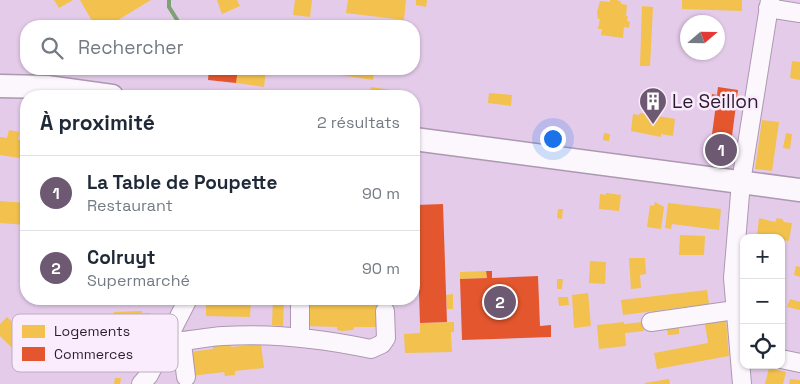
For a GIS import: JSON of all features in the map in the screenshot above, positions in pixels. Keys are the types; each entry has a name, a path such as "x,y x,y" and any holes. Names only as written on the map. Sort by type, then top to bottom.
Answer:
{"main road":[{"path":"0,86 47,87 69,90"},
{"path":"420,140 800,190"}],"street":[{"path":"740,342 735,310 733,278 741,182 769,4 800,13"},
{"path":"178,330 186,305"},
{"path":"300,305 300,338"},
{"path":"651,322 735,310"},
{"path":"178,342 222,336 300,338 372,348 382,344 386,338 385,311"},
{"path":"178,354 186,378"},
{"path":"785,359 800,363"},
{"path":"742,369 742,384"},
{"path":"141,384 151,372"}],"building: Logements":[{"path":"54,0 73,0 59,8"},
{"path":"80,0 151,0 118,20 92,20"},
{"path":"217,0 237,0 240,6 222,14"},
{"path":"295,0 312,0 310,17 293,15"},
{"path":"348,0 406,0 404,20 346,13"},
{"path":"416,0 427,0 426,7 416,5"},
{"path":"610,0 617,0 621,4 627,5 626,16 628,16 627,21 630,22 629,28 624,27 623,38 601,35 602,29 598,29 600,19 598,19 597,12 600,1 610,2"},
{"path":"682,0 742,0 742,11 682,9"},
{"path":"642,6 653,7 650,66 640,66"},
{"path":"792,61 800,62 800,80 790,78"},
{"path":"237,75 265,75 264,87 236,83"},
{"path":"340,75 373,75 373,80"},
{"path":"371,87 391,90 370,90"},
{"path":"489,93 512,95 511,106 488,103"},
{"name":"Le Seillon","path":"640,113 675,119 673,136 661,134 661,137 631,131 633,114 639,115"},
{"path":"762,120 779,122 772,171 755,169"},
{"path":"9,130 19,132 20,158 0,155 0,137 7,138"},
{"path":"604,133 610,134 609,141 603,140"},
{"path":"786,133 792,134 790,149 783,148"},
{"path":"606,193 621,195 619,211 599,209 600,194 606,195"},
{"path":"0,201 20,203 20,225 0,223"},
{"path":"655,202 664,207 661,229 647,227 650,205 654,206"},
{"path":"668,203 721,209 719,230 672,224 671,229 665,228"},
{"path":"558,209 563,209 562,219 557,218"},
{"path":"759,218 775,222 777,218 782,219 784,222 792,223 789,241 785,240 785,234 757,234"},
{"path":"680,235 705,236 704,255 679,255"},
{"path":"629,258 645,258 646,274 640,275 641,288 631,289"},
{"path":"590,261 606,262 605,284 589,283"},
{"path":"796,266 800,267 800,277 794,275"},
{"path":"486,271 487,278 460,279 460,272"},
{"path":"557,279 563,279 562,289 557,289"},
{"path":"707,290 709,304 623,315 621,300"},
{"path":"588,293 591,326 574,328 572,295"},
{"path":"453,294 453,309 447,309 446,295"},
{"path":"558,297 568,297 569,305 559,306"},
{"path":"790,299 800,302 800,310 787,307"},
{"path":"206,305 251,305 250,317 206,316"},
{"path":"273,305 284,305 283,326 272,325"},
{"path":"307,305 379,305 379,327 354,327 353,330 341,331 337,330 337,327 306,326"},
{"path":"142,311 142,313 150,314 114,314 114,312"},
{"path":"7,317 12,322 12,348 0,336 0,324"},
{"path":"726,321 729,356 657,369 654,353 708,343 705,324"},
{"path":"454,322 454,332 451,332 452,352 405,353 404,334 420,333 420,323"},
{"path":"624,322 624,324 643,322 644,331 625,333 626,346 599,349 597,325"},
{"path":"679,328 679,334 668,335 667,329"},
{"path":"230,344 231,347 261,344 264,368 235,371 235,375 225,376 224,372 191,376 189,352 213,349 213,346"},
{"path":"769,369 786,372 783,384 765,384"},
{"path":"115,378 121,378 120,384 114,384"},
{"path":"669,379 670,384 645,384 645,383"},
{"path":"790,379 800,380 800,384 789,384"}],"building: Commerces":[{"path":"208,75 237,75 236,83 208,80"},
{"path":"718,87 738,90 729,159 709,157 716,104 711,104 712,94 717,95"},
{"path":"443,204 447,322 420,323 420,205"},
{"path":"486,271 492,271 492,278 538,276 540,326 551,325 551,337 462,340 460,279 487,278"}],"waterway":[{"path":"169,0 169,7 177,20"}],"place":[{"name":"Le Seillon","path":"653,125"},
{"name":"La Table de Poupette","path":"721,150"},
{"name":"Colruyt","path":"500,302"}]}
